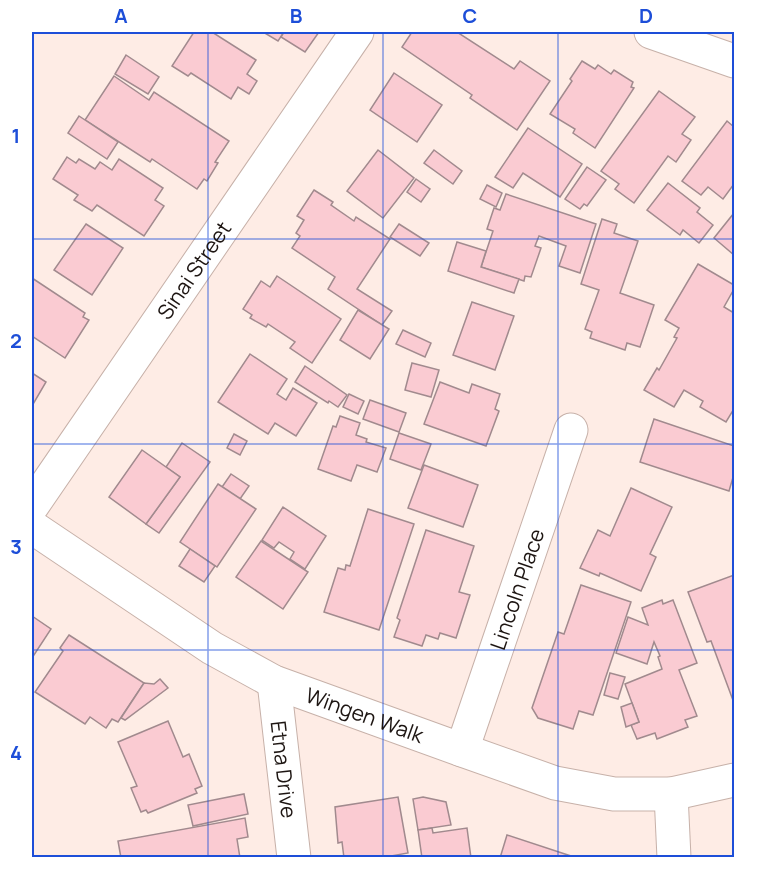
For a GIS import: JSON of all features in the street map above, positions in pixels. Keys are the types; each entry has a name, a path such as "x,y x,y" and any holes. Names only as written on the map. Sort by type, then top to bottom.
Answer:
{"street":[{"name":"Sinai Street","path":"32,506 357,32"},
{"path":"651,32 735,60"},
{"name":"Lincoln Place","path":"462,750 571,430"},
{"name":"Wingen Walk","path":"32,527 212,648 274,682 462,750 555,783 614,794 671,794 735,780"},
{"name":"Etna Drive","path":"274,682 294,858"},
{"path":"671,794 674,858"}],"building":[{"path":"194,32 212,32 256,60 247,74 257,81 249,94 238,87 231,99 191,73 188,76 172,66"},
{"path":"263,32 284,32 278,41"},
{"path":"284,32 319,32 305,52 281,37"},
{"path":"412,32 457,32 514,69 520,61 550,81 517,130 470,98 472,95 402,47"},
{"path":"126,55 159,77 148,94 115,74"},
{"path":"582,61 595,69 598,65 611,74 614,70 633,82 631,87 634,88 595,148 573,133 575,129 550,114"},
{"path":"394,73 442,105 417,142 370,110"},
{"path":"114,76 149,100 154,92 229,141 215,162 218,163 207,181 204,179 197,189 152,159 150,162 85,120"},
{"path":"659,91 695,117 682,134 691,140 676,162 668,156 634,203 615,189 619,184 601,171"},
{"path":"79,116 118,142 107,159 68,133"},
{"path":"727,121 734,127 734,184 723,199 708,187 701,195 682,181"},
{"path":"528,128 582,164 560,197 523,173 513,188 495,177"},
{"path":"378,150 414,178 383,218 347,191"},
{"path":"434,150 462,171 453,184 424,163"},
{"path":"67,157 76,163 79,159 95,169 100,162 112,170 119,159 163,188 155,200 164,206 144,236 97,205 92,211 74,200 78,195 53,179"},
{"path":"587,167 606,180 587,206 584,204 580,209 565,199"},
{"path":"416,179 430,189 421,202 407,192"},
{"path":"668,183 700,208 697,212 713,225 699,243 683,230 680,235 647,210"},
{"path":"487,185 502,193 496,207 480,199"},
{"path":"314,190 333,202 331,205 354,221 356,217 390,239 357,289 392,311 382,325 328,289 335,277 292,248 300,236 296,233 304,220 297,216"},
{"path":"506,194 596,224 580,273 559,266 566,246 539,236 535,246 541,248 531,277 525,276 524,281 481,267 493,231 487,229 494,208 500,210"},
{"path":"734,213 734,255 714,238"},
{"path":"602,219 617,224 614,233 638,241 620,293 654,305 640,347 627,343 625,350 590,338 592,332 585,329 599,290 581,284"},
{"path":"86,224 123,248 92,295 54,270"},
{"path":"399,224 429,243 420,256 390,237"},
{"path":"457,242 486,251 481,267 519,279 514,293 448,271"},
{"path":"698,264 734,285 724,307 734,313 734,414 732,412 726,422 700,407 703,401 684,390 674,407 644,390 657,368 659,370 677,338 674,337 679,328 665,320"},
{"path":"277,276 341,319 312,363 290,348 295,342 268,324 266,327 250,318 252,315 243,309 261,281 270,287"},
{"path":"32,278 85,313 83,317 89,320 65,358 32,336"},
{"path":"472,302 514,316 495,370 453,355"},
{"path":"358,310 389,329 370,359 340,340"},
{"path":"403,330 431,343 425,357 396,344"},
{"path":"250,354 287,379 277,394 286,400 293,388 317,403 296,436 275,423 268,434 218,402"},
{"path":"412,363 439,370 431,397 405,390"},
{"path":"305,366 347,395 338,407 295,382"},
{"path":"32,373 46,382 32,406"},
{"path":"440,382 469,393 472,384 500,394 495,409 499,411 486,446 424,424"},
{"path":"349,394 364,401 358,414 343,407"},
{"path":"370,400 406,413 399,432 363,419"},
{"path":"340,416 360,423 356,435 367,439 366,442 386,448 377,472 357,465 351,481 318,469 333,426 336,427"},
{"path":"654,419 734,446 734,474 729,491 640,462"},
{"path":"399,433 431,444 421,470 390,459"},
{"path":"234,434 247,441 240,455 227,448"},
{"path":"182,443 210,462 159,533 146,524 180,477 166,467"},
{"path":"142,450 180,477 146,524 109,497"},
{"path":"424,465 478,485 463,527 408,508"},
{"path":"231,474 249,486 240,499 222,487"},
{"path":"218,484 256,509 217,567 180,542"},
{"path":"631,488 672,507 650,554 656,557 641,591 600,573 599,576 580,568 598,530 610,536"},
{"path":"283,507 326,536 305,569 290,559 294,552 279,542 274,548 262,540"},
{"path":"368,509 414,524 379,630 324,612 338,568 345,570 346,565 350,566"},
{"path":"426,530 474,546 459,592 470,595 456,638 440,633 438,639 426,635 422,646 394,637 400,620 397,618"},
{"path":"261,541 308,572 283,609 236,577"},
{"path":"190,549 215,566 204,582 179,566"},
{"path":"734,575 734,703 711,641 707,642 688,592"},
{"path":"581,585 631,602 593,715 579,711 573,729 538,718 532,708 558,632 564,634"},
{"path":"662,600 663,604 673,600 697,663 679,670 697,716 685,720 688,727 657,739 655,733 637,739 631,725 639,722 625,684 662,669 658,657 660,656 654,642 647,664 616,653 628,617 648,625 642,608"},
{"path":"32,616 51,629 32,658"},
{"path":"69,635 144,683 118,722 112,719 106,728 90,717 85,724 35,692 63,651 60,648"},
{"path":"610,673 625,677 618,699 604,695"},
{"path":"160,679 168,688 125,720 121,718 144,683 154,684"},
{"path":"632,703 639,722 626,727 621,707"},
{"path":"168,721 183,757 189,754 202,786 195,789 197,793 148,813 146,810 141,812 131,788 137,786 118,742"},
{"path":"244,794 248,814 193,826 188,805"},
{"path":"398,797 408,853 380,858 344,858 342,842 338,843 335,807"},
{"path":"423,797 446,802 451,825 418,830 413,799"},
{"path":"245,818 248,837 237,839 240,858 148,858 147,856 121,858 118,841"},
{"path":"432,828 433,833 467,828 471,858 422,858 418,830"},
{"path":"507,835 571,856 570,858 500,858"}]}
